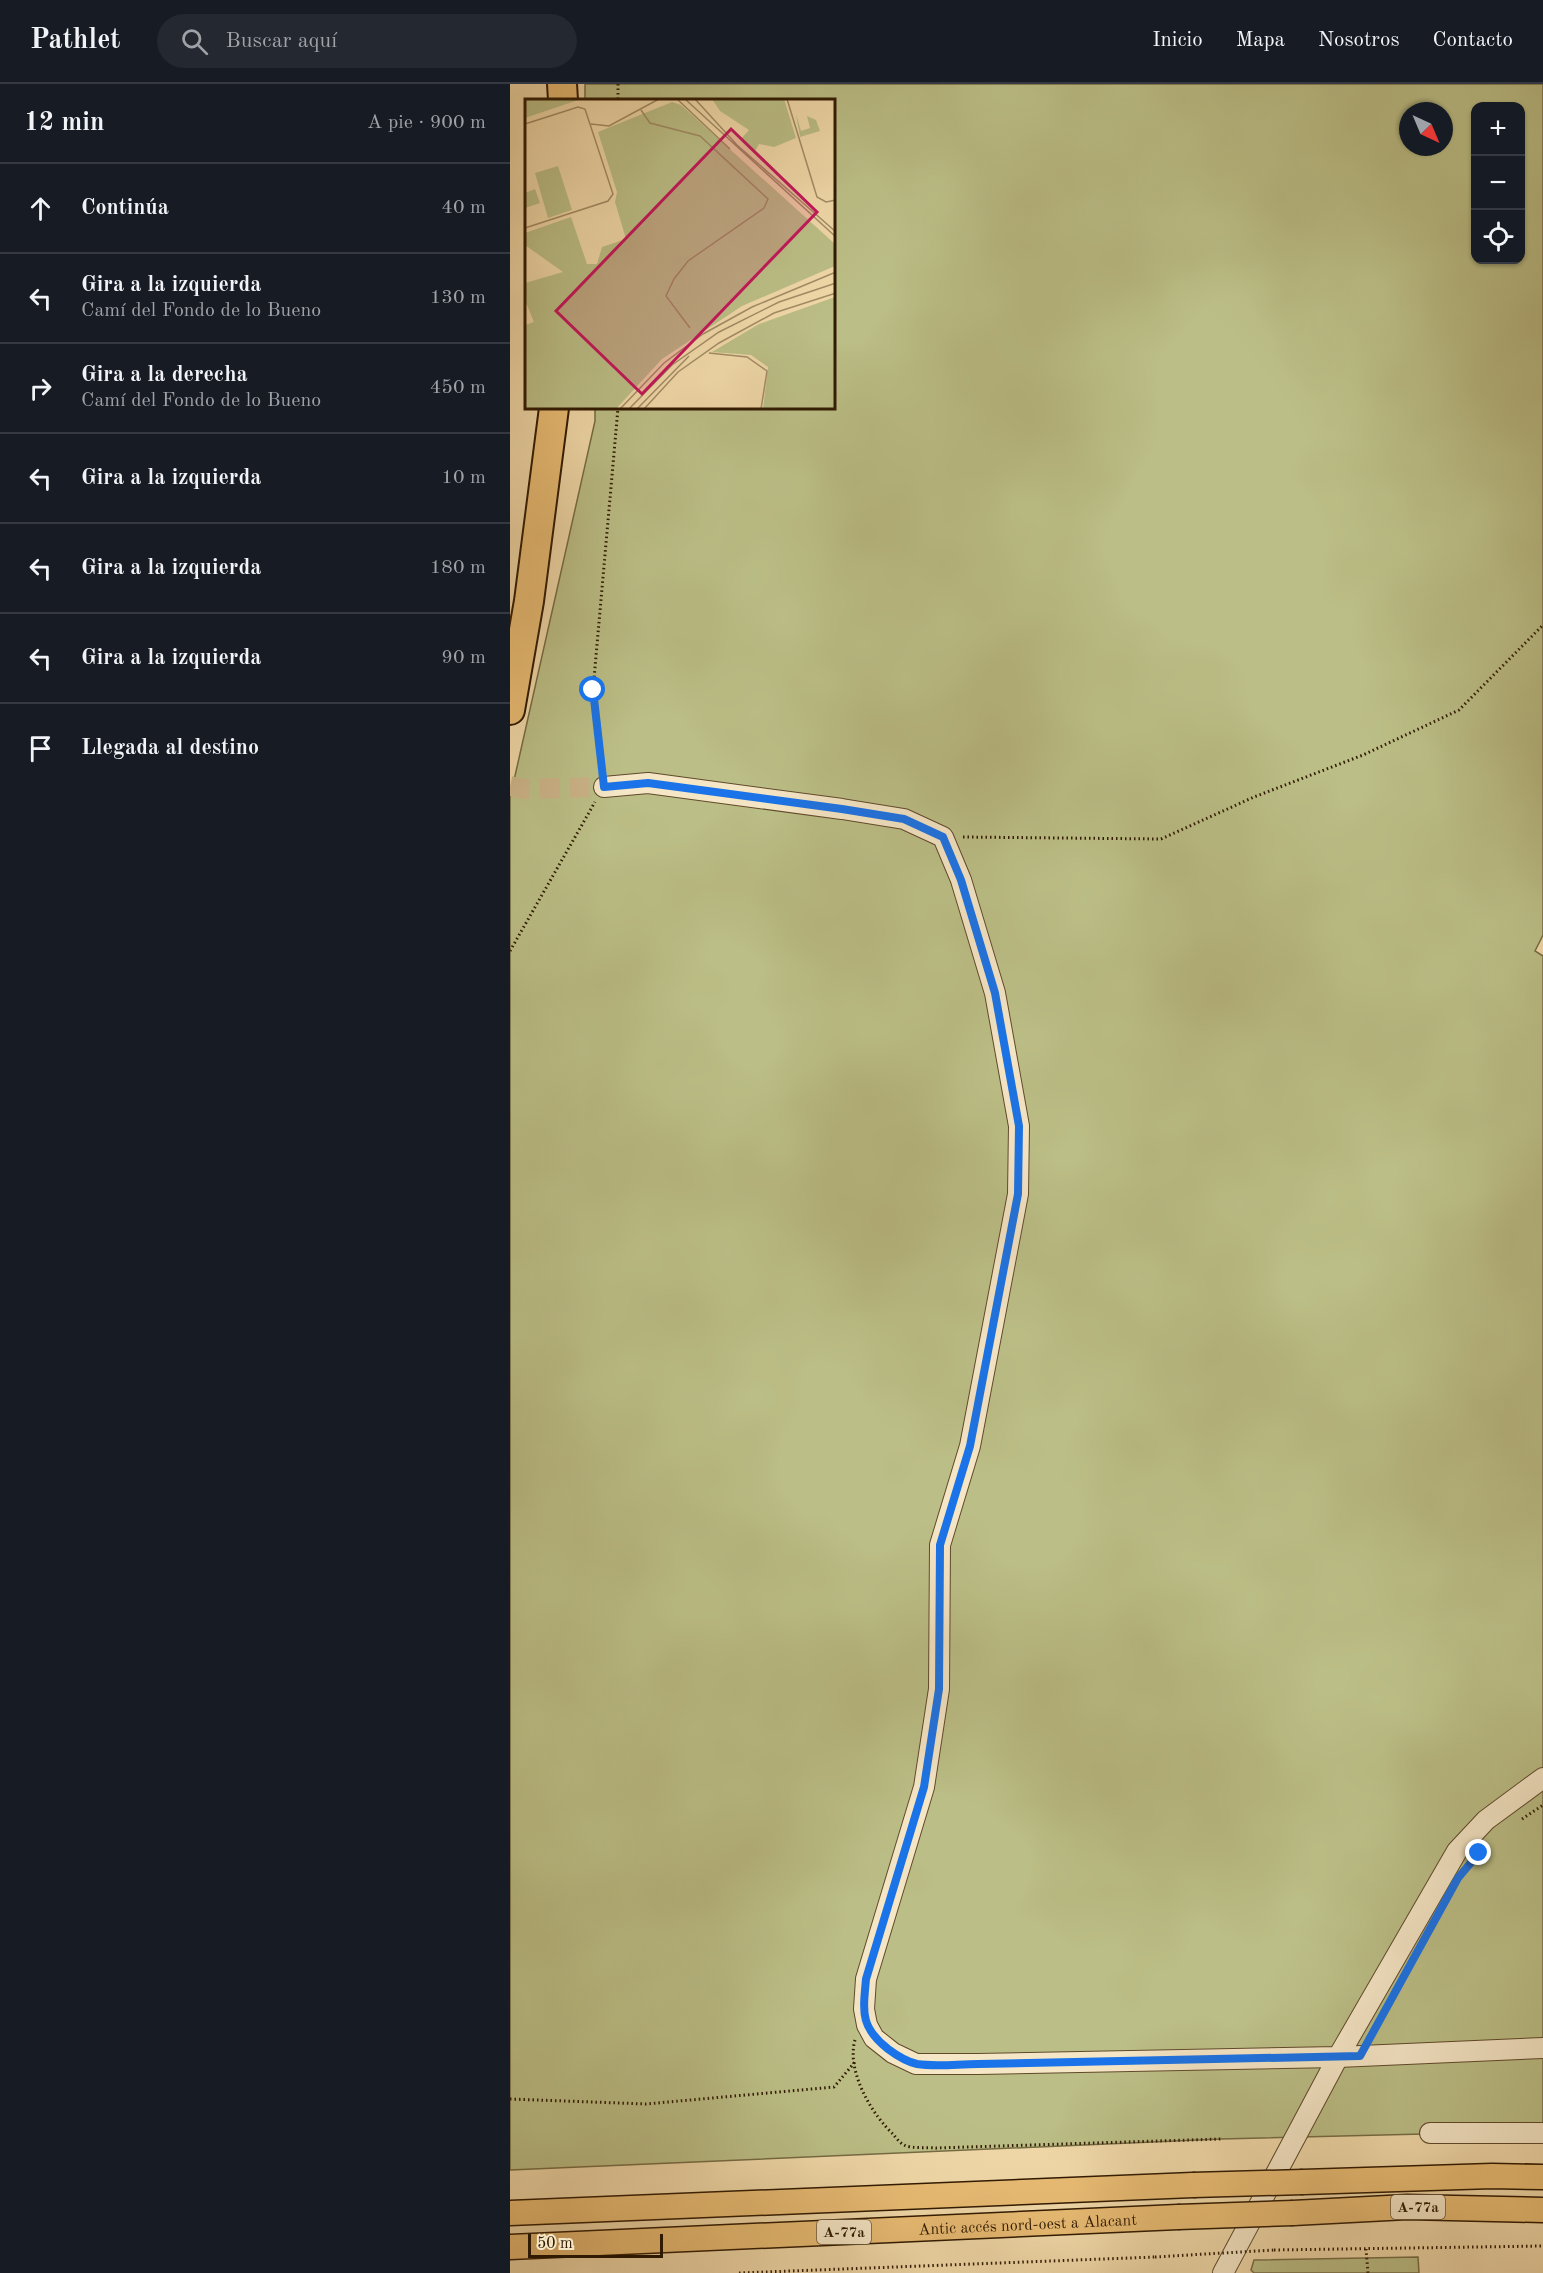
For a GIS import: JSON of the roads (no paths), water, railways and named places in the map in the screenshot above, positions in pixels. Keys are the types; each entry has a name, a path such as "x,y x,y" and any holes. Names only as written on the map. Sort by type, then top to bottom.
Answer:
{"highway":[{"path":"562,84 563,99"},
{"path":"510,710 529,601 554,410"}],"main road":[{"name":"Antic accés nord-oest a Alacant","path":"510,2213 1193,2185 1492,2176 1543,2177"},
{"name":"Antic accés nord-oest a Alacant","path":"510,2247 1407,2207 1543,2210"}],"street":[{"path":"604,787 648,783 842,809 904,819 943,837 961,880 995,993 1019,1126 1018,1194 970,1446 940,1545 939,1689 924,1787 866,1979 864,2009 867,2025 874,2038 894,2053 916,2064 1338,2057 1543,2048"},
{"path":"1223,2273 1338,2057 1465,1840 1486,1820 1543,1778"},
{"path":"1430,2133 1543,2133"}],"tunnel":[{"path":"510,786 523,789 604,787"}]}
